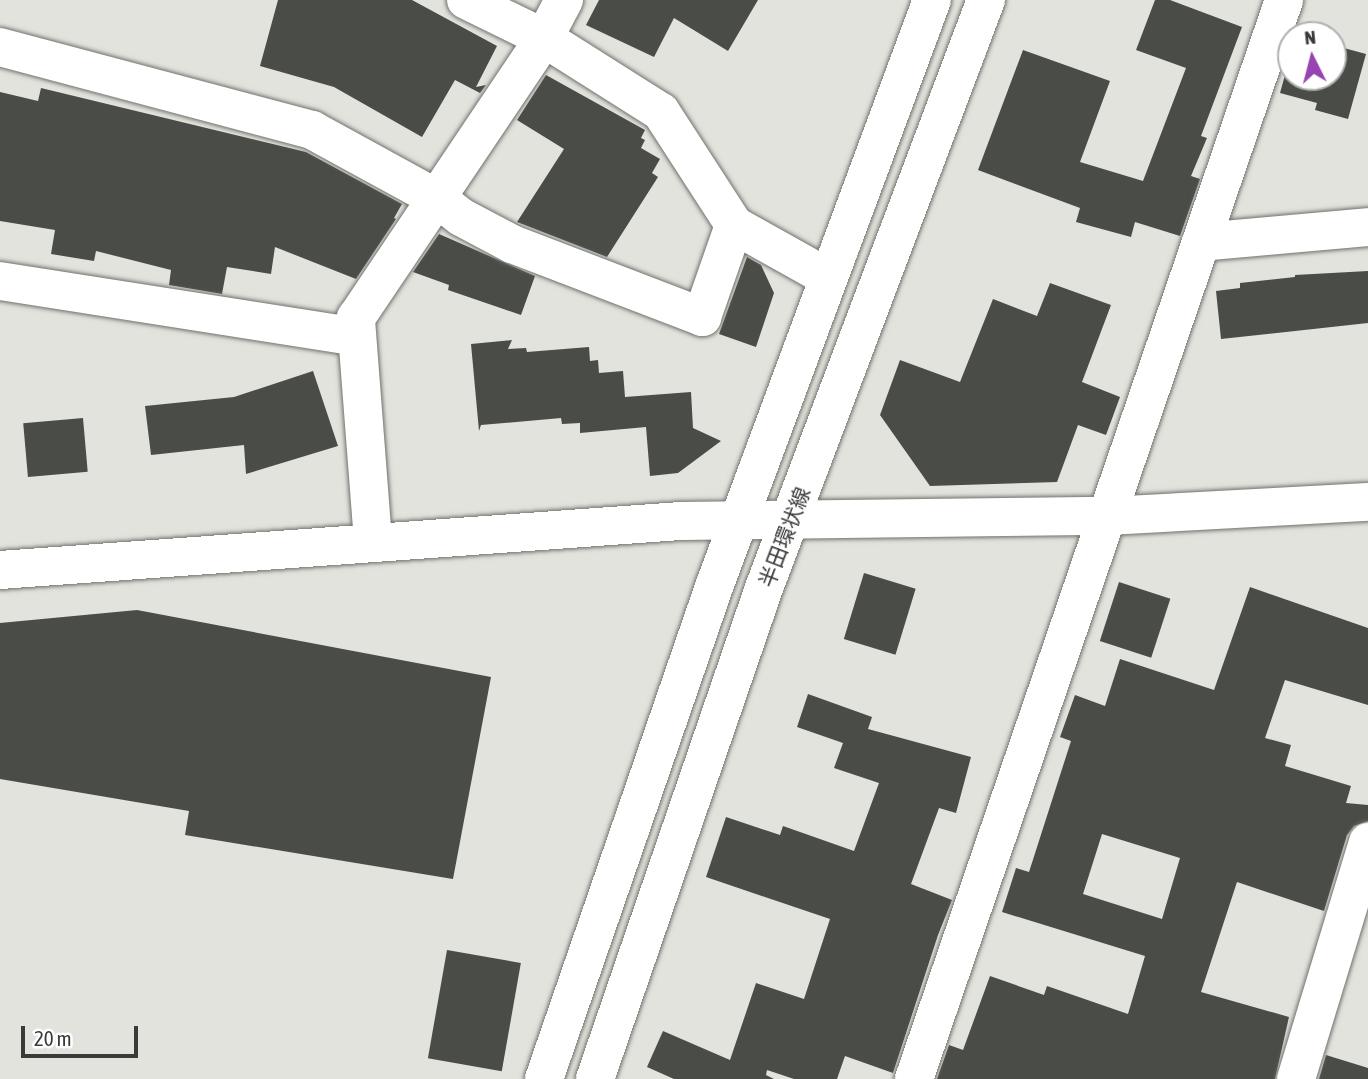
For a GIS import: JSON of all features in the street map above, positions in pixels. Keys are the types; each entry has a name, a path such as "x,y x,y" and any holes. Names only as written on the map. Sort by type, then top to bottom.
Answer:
{"street":[{"path":"466,0 544,38 661,112 734,225 827,276"},
{"path":"373,541 356,318 544,38 564,0"},
{"path":"544,1079 827,276 932,0"},
{"name":"半田環状線","path":"595,1079 791,519 986,0"},
{"path":"914,1079 1283,0"},
{"path":"0,47 312,130 438,199 461,217 512,244 702,317 734,225"},
{"path":"1201,242 1368,227"},
{"path":"0,281 357,337"},
{"path":"0,570 373,541 740,520 1107,516 1368,502"},
{"path":"1296,1079 1368,842"}],"building":[{"path":"278,0 412,0 497,46 476,87 486,85 480,93 455,80 422,137 334,87 260,66"},
{"path":"599,0 758,0 728,51 674,18 654,57 586,25"},
{"path":"1155,0 1170,0 1242,27 1201,136 1207,138 1191,176 1200,179 1180,236 1135,222 1131,237 1076,222 1080,208 978,170 1023,50 1110,81 1080,162 1143,181 1186,68 1136,50"},
{"path":"1347,49 1366,54 1348,119 1315,110 1317,103 1280,93 1347,91"},
{"path":"546,75 645,130 641,138 645,140 641,148 660,159 652,173 658,177 607,257 517,222 564,149 517,120"},
{"path":"41,88 306,152 402,204 394,218 396,219 356,279 275,247 271,274 227,267 222,294 169,285 171,270 96,251 94,261 51,254 55,230 0,221 0,92 38,101"},
{"path":"439,234 535,276 521,315 448,290 449,285 413,272"},
{"path":"747,257 761,265 774,293 756,347 719,334"},
{"path":"1368,271 1368,323 1221,339 1216,291 1240,288 1240,283 1295,275"},
{"path":"1050,283 1111,305 1082,382 1120,397 1106,435 1078,425 1057,482 930,486 880,415 900,360 960,382 993,299 1037,316"},
{"path":"512,340 508,349 526,348 527,352 589,347 590,361 598,360 599,373 623,371 625,397 691,392 693,428 721,441 678,473 650,476 646,427 580,433 580,423 562,424 561,418 481,425 479,431 471,344"},
{"path":"313,371 338,446 246,474 244,445 151,455 145,406 234,397"},
{"path":"83,418 88,472 28,477 23,423"},
{"path":"864,573 916,589 895,655 844,639"},
{"path":"1119,582 1170,599 1151,658 1100,641"},
{"path":"1250,587 1368,628 1368,705 1285,680 1265,738 1291,745 1285,766 1351,786 1346,803 1368,805 1368,821 1354,826 1347,835 1324,911 1237,882 1201,992 1289,1017 1275,1079 937,1079 949,1045 963,1050 990,976 1044,995 1047,986 1128,1014 1145,956 1002,912 1016,868 1029,872 1071,741 1060,737 1075,695 1105,706 1120,659 1214,690","holes":["1102,834 1180,858 1162,919 1083,894"]},
{"path":"137,610 491,677 453,879 185,835 189,811 0,779 0,623"},
{"path":"808,694 872,717 868,729 971,757 956,813 939,808 911,884 952,900 893,1073 845,1056 837,1079 794,1079 767,1070 766,1075 774,1079 674,1079 647,1067 663,1031 730,1060 756,983 804,999 830,919 706,877 726,817 780,835 783,826 854,851 879,783 834,768 843,743 797,727"},
{"path":"447,950 521,963 502,1071 428,1058"},
{"path":"1326,1055 1368,1068 1368,1079 1319,1079"}]}
